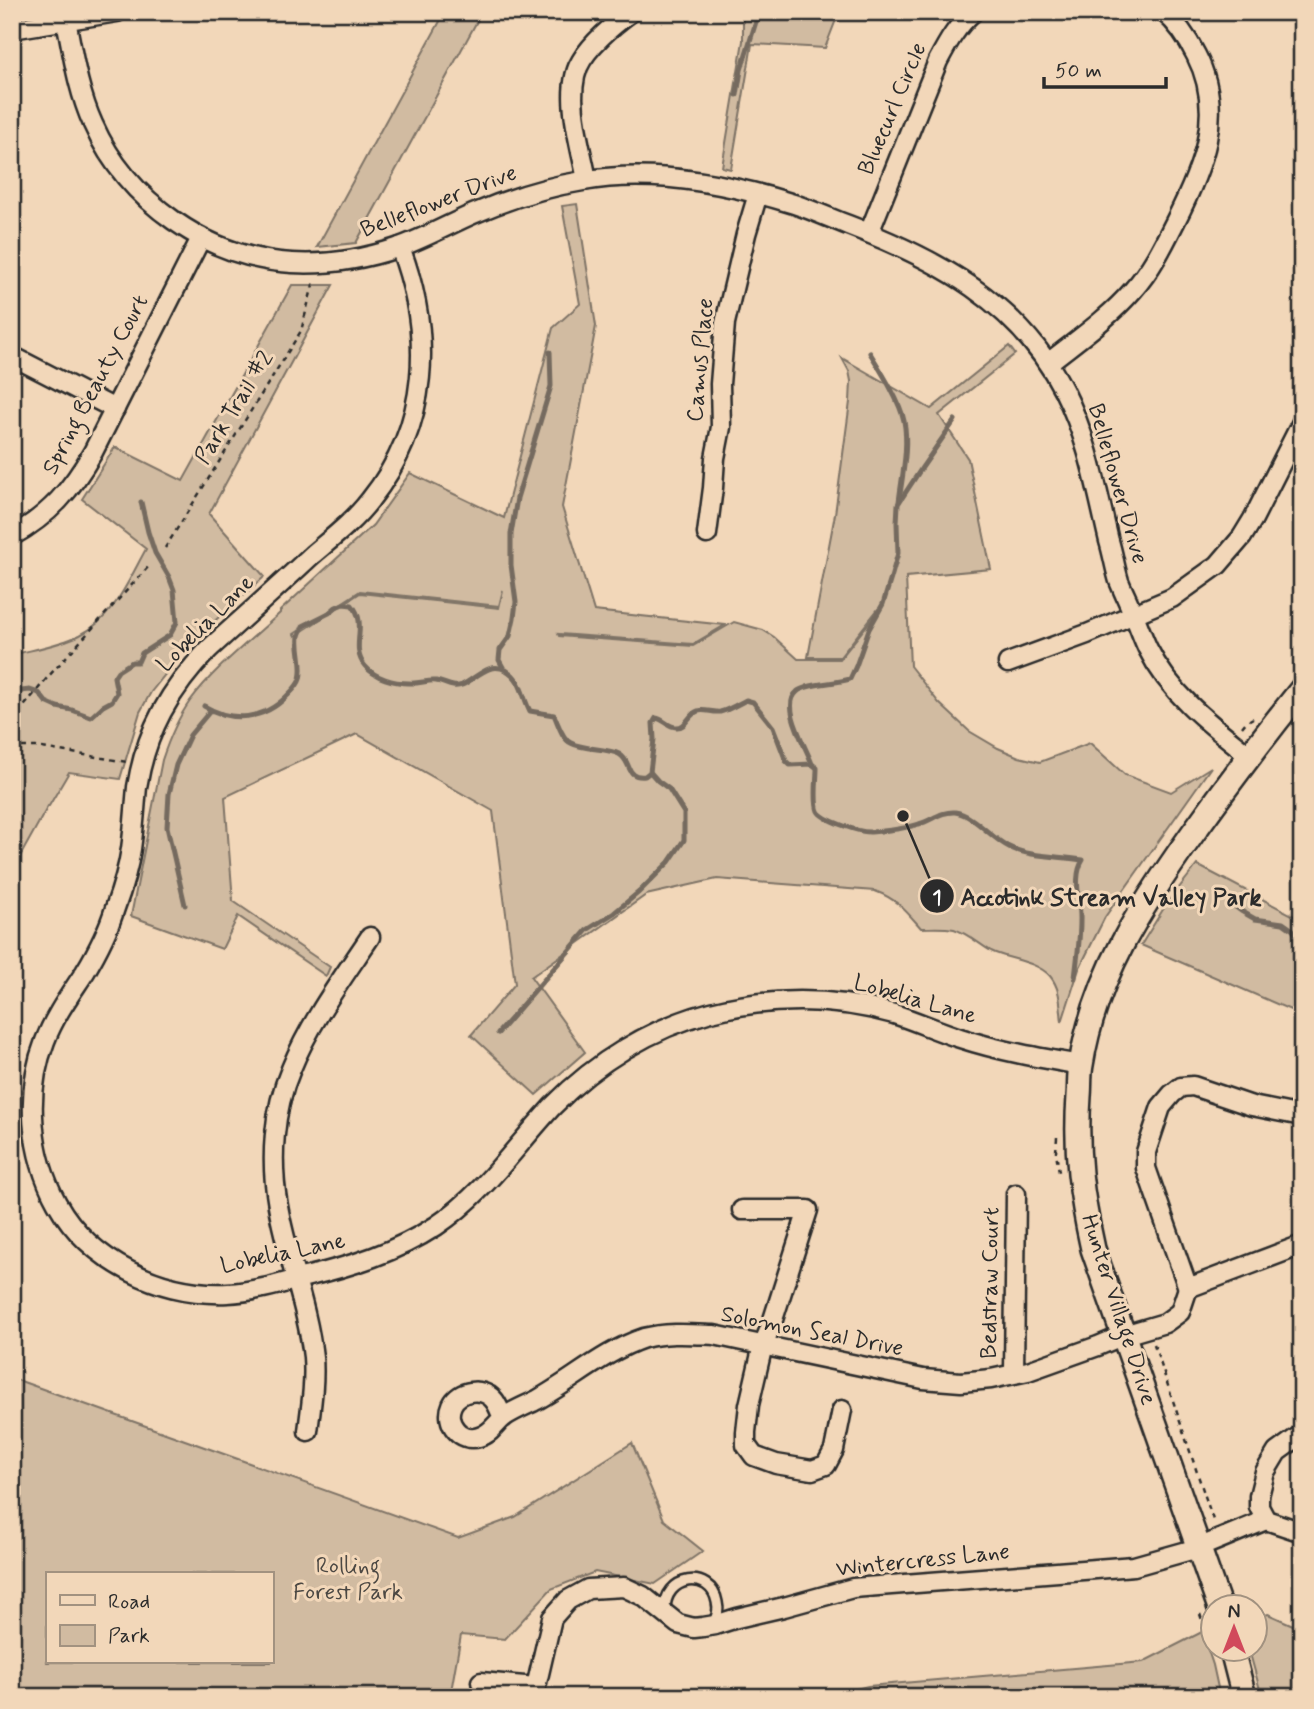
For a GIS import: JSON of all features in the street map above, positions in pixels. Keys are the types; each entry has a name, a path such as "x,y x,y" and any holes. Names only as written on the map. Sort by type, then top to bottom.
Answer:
{"street":[{"path":"12,29 117,12"},
{"path":"587,180 576,126 574,82 577,69 594,44 631,12"},
{"name":"Bluecurl Circle","path":"869,233 938,61 947,43 973,12"},
{"path":"1048,363 1113,312 1134,289 1166,241 1200,166 1209,124 1206,81 1188,40 1167,13"},
{"name":"Belleflower Drive","path":"65,20 84,101 109,155 132,184 159,210 201,238 236,252 294,263 335,262 400,247 476,212 551,188 587,180 672,178 720,184 796,205 869,233 942,267 974,287 1002,311 1048,363 1065,392 1079,426 1119,581 1148,650 1185,700 1203,718 1250,755"},
{"name":"Camus Place","path":"707,534 721,427 720,384 725,323 742,247 758,194"},
{"name":"Spring Beauty Court","path":"12,536 34,523 56,504 78,479 201,238"},
{"name":"Lobelia Lane","path":"400,247 412,283 422,341 417,398 409,429 397,458 380,488 358,514 190,668 165,703 156,721 142,764 131,851 117,906 97,951 54,1020 42,1048 36,1072 32,1097 34,1129 43,1171 62,1212 85,1238 106,1256 141,1277 182,1290 199,1293 250,1291 351,1266 407,1243 438,1225 478,1192 554,1106 602,1064 647,1036 674,1024 739,1006 803,1000 835,1002 899,1016 961,1039 1004,1051 1081,1065"},
{"path":"12,356 115,409"},
{"path":"1008,663 1087,634 1172,598 1218,565 1253,519 1302,422"},
{"name":"Hunter Village Drive","path":"1215,1594 1093,1249 1082,1200 1077,1138 1081,1065 1094,1008 1122,942 1155,886 1250,755 1302,689"},
{"path":"308,1431 314,1384 313,1359 275,1186 275,1144 280,1103 304,1040 370,937"},
{"path":"1302,1116 1252,1106 1192,1086 1181,1087 1161,1107 1146,1152 1146,1168 1188,1288 1302,1245"},
{"name":"Bedstraw Court","path":"1014,1374 1016,1194"},
{"path":"742,1210 808,1210 763,1345 749,1405 746,1445 754,1456 776,1464 811,1470 826,1465 834,1450 842,1410"},
{"name":"Solomon Seal Drive","path":"503,1418 627,1345 647,1338 678,1333 713,1335 923,1379 961,1382 991,1379 1028,1371 1124,1335 1165,1323 1180,1312 1188,1288"},
{"path":"1302,1434 1277,1452 1265,1472 1259,1496 1259,1507 1266,1520 1302,1532"},
{"name":"Wintercress Lane","path":"481,1682 536,1687 552,1618 568,1600 588,1589 624,1587 643,1596 678,1624 694,1628 711,1626 853,1588 1135,1566 1198,1548 1266,1520"},
{"path":"1236,1664 1244,1697"}],"lane":[{"path":"665,1612 666,1598 671,1590 687,1581 698,1581 708,1585 717,1599 717,1618 711,1626"}],"path":[{"name":"Park Trail #2","path":"165,548 301,331 315,278"},
{"path":"12,721 149,565"},
{"path":"12,747 36,747 142,764"}],"green space":[{"path":"445,12 482,12 356,243 317,247"},
{"path":"743,12 839,12 825,48 752,44 731,169 722,167 743,41"},
{"path":"577,204 596,326 562,507 594,611 725,625 693,644 558,634 559,636 693,646 734,622 763,630 798,659 840,659 879,610 840,657 808,657 835,514 850,402 851,381 842,358 931,409 1009,346 1015,354 939,415 968,459 991,569 906,577 910,666 939,703 969,731 1019,757 1040,762 1090,743 1125,775 1171,792 1211,767 1105,917 1079,969 1062,1022 1056,986 1044,971 1029,963 991,951 954,929 921,928 906,911 883,894 875,891 717,879 646,895 531,977 585,1052 536,1095 471,1035 515,984 493,811 357,734 225,797 233,901 330,967 326,976 238,916 222,949 131,916 162,760 182,714 210,677 373,525 410,473 504,518 553,328 580,304 562,206","holes":["503,590 499,608 360,593 295,636 294,634 360,591 499,606"]},
{"path":"292,285 333,285 209,514 264,576 191,642 151,692 140,712 120,779 69,772 12,871 12,655 64,642 92,628 119,598 146,549 82,499 115,447 183,481"},
{"path":"1197,865 1302,920 1302,1015 1141,945 1167,903"},
{"name":"Rolling Forest Park","path":"12,1378 458,1538 515,1517 632,1443 664,1520 703,1551 655,1584 595,1572 551,1589 505,1639 461,1635 450,1697 12,1697"},
{"path":"1268,1614 1302,1629 1302,1697 1262,1697 1253,1664 1268,1664"},
{"path":"1198,1634 1198,1664 1213,1664 1220,1697 823,1697 868,1686 1143,1662"}],"waterway":[{"path":"737,95 741,70 759,12"},
{"path":"504,669 499,660 500,650 510,636 516,602 511,565 511,534 517,498 551,386 550,352"},
{"path":"870,353 885,377 904,421 905,451 899,502"},
{"path":"812,764 793,717 793,698 798,691 807,687 850,679 869,629 883,604 898,553 898,504 955,420"},
{"path":"12,692 30,690 39,693 46,702 57,707 91,717 112,701 117,693 114,677 118,671 132,662 138,662 142,653 170,635 177,622 174,590 155,553 141,502"},
{"path":"204,706 237,717 258,714 278,704 295,688 300,679 299,636 303,626 343,604 352,605 357,613 361,659 374,674 397,682 436,681 455,686 462,685 488,669 506,670 519,683 530,711 554,715 568,741 576,745 619,754 631,772 638,776 645,776 650,772 653,723 656,718 671,726 680,727 698,711 720,712 746,700 753,702 773,727 786,761 790,765 812,764 817,768 818,811 834,822 871,832 923,823 945,813 955,812 969,817 1003,843 1017,850 1083,860 1077,882 1080,928 1075,978"},
{"path":"185,905 167,827 169,794 176,765 190,735 211,710"},
{"path":"498,1033 587,930 614,913 639,892 669,862 684,840 684,813 669,789 650,772"},
{"path":"1229,902 1255,919 1283,923 1293,930 1302,943"}],"place":[{"name":"Accotink Stream Valley Park","path":"903,816"}]}
